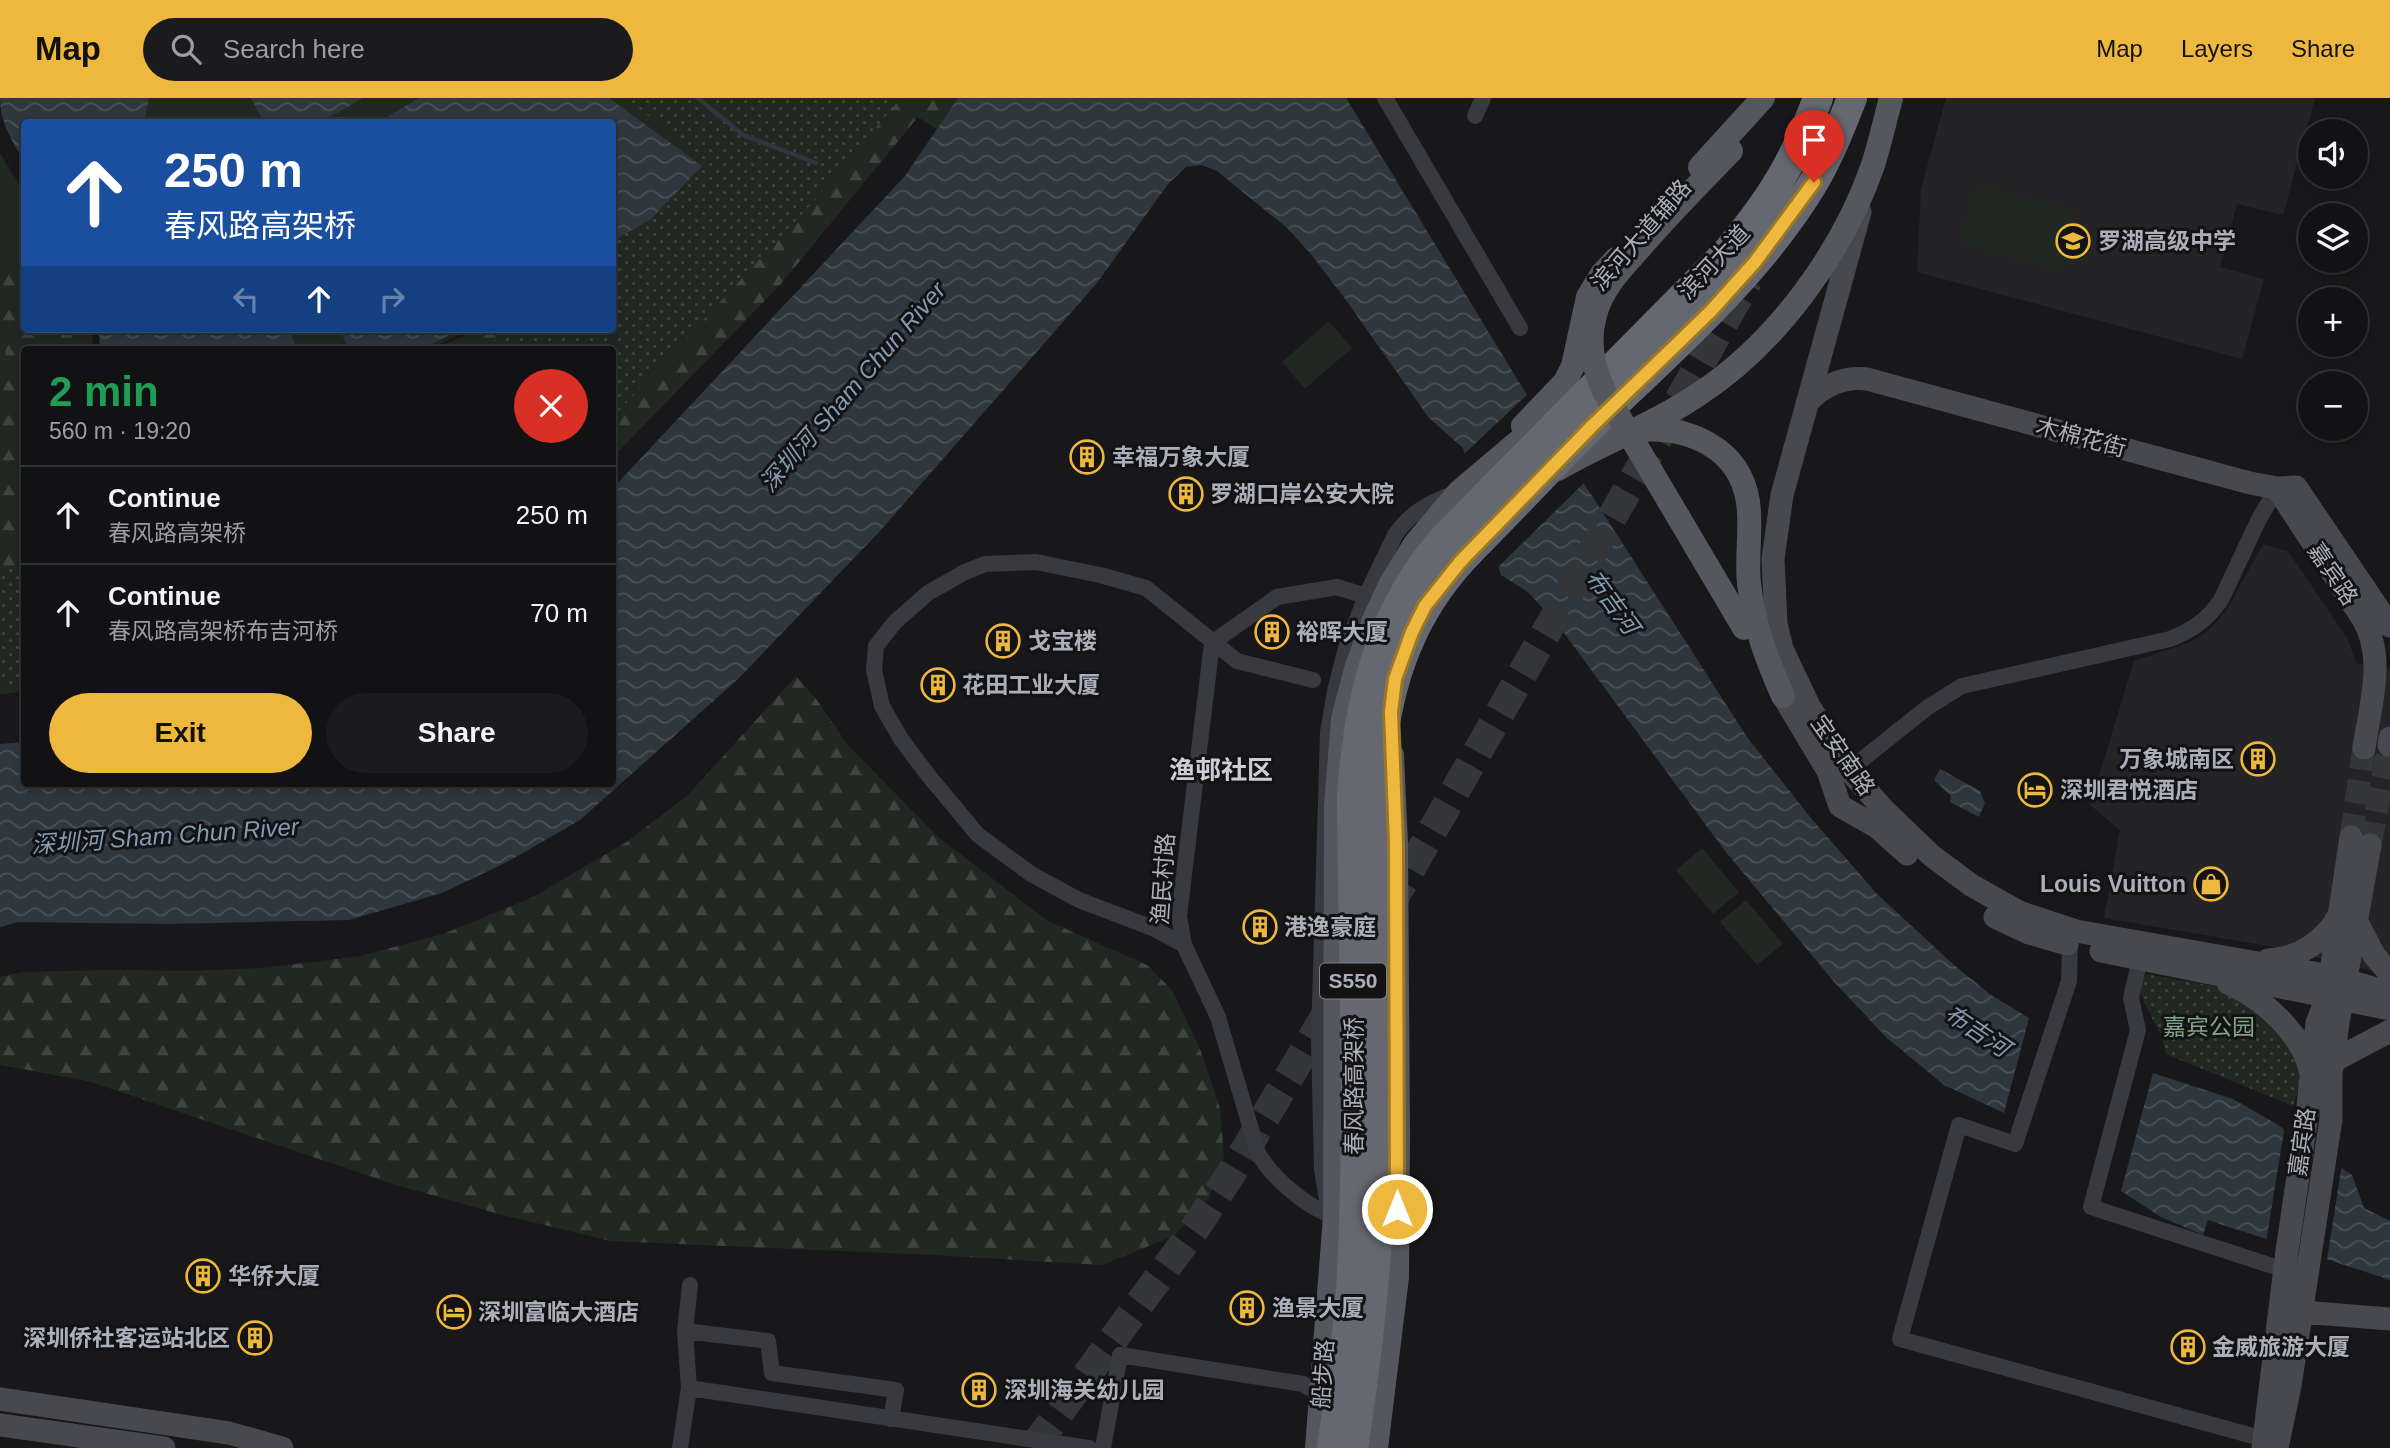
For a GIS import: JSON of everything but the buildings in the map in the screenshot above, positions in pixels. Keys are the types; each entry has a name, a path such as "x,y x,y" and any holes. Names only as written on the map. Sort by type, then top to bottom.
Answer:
{"highway":[{"name":"滨河大道","path":"1582,410 1623,358 1727,252 1756,217 1793,159 1818,98"},
{"name":"滨河大道","path":"1582,410 1710,312 1755,262 1814,182 1836,139 1852,98"},
{"name":"S550","path":"1458,544 1545,476 1582,410"},
{"name":"S550","path":"1458,544 1582,410"},
{"name":"春风路高架桥","path":"1372,1446 1364,1372 1379,1195 1378,784 1385,726 1395,679 1412,632 1440,584 1458,544"},
{"name":"春风路高架桥","path":"1318,1444 1348,1329 1353,1239 1352,794 1356,741 1376,657 1390,625 1419,571 1458,544"}],"main road":[{"name":"滨河大道辅路","path":"1582,410 1575,359 1583,311 1594,285 1763,98"},
{"path":"1778,98 1610,283 1594,317 1591,338 1597,375 1605,393 1783,696"},
{"name":"滨河大道辅路","path":"1384,578 1463,487 1582,410 1658,418 1699,394 1763,341 1790,311 1836,243 1855,207 1873,165 1891,98"},
{"path":"1582,410 1634,430 1668,430 1696,437 1713,445 1733,463 1743,481 1748,502 1748,569 1753,610 1764,650 1783,696"},
{"name":"船步路","path":"1318,1444 1335,1217 1335,883 1340,740 1356,669 1374,620 1384,578"},
{"path":"1372,1446 1391,1339 1398,1263 1396,843 1391,738 1395,679"},
{"path":"1318,1444 1328,1416 1349,1410 1368,1419 1372,1446"}],"street":[{"path":"1385,98 1520,328"},
{"path":"1475,116 1483,98"},
{"name":"宝安南路","path":"1873,165 1782,495 1773,559 1776,624 1782,649 1801,691 1849,770 1884,810 1940,863 1971,885 2019,912 2076,931 2250,963 2337,989 2390,1009"},
{"name":"木棉花街","path":"1826,338 1829,349 1840,366 1867,379 2237,479 2286,487"},
{"name":"木棉花街","path":"1807,403 1823,388 1850,378 1867,379"},
{"path":"1849,770 1950,691 2170,639 2194,629 2213,612 2221,600 2258,521 2286,487"},
{"name":"嘉宾路","path":"2286,487 2383,643 2364,748"},
{"path":"1184,945 1155,929 1079,900 1031,874 978,835 901,739 882,706 874,670 876,646 895,622 928,593 965,572 985,564 1036,562 1101,575 1146,588 1237,661 1313,680"},
{"path":"1335,1217 1323,1181 1320,1102 1326,756 1335,691 1346,648 1366,596 1384,578"},
{"path":"1212,643 1277,597 1337,587 1366,596"},
{"name":"渔民村路","path":"1212,643 1180,899 1179,923 1184,945 1218,1017 1258,1153 1270,1171 1303,1199 1335,1217 1398,1225"},
{"name":"宝安南路","path":"1783,696 1828,771 1840,806 1877,827 1928,872 1983,910 2013,926 2070,945 2199,972 2390,993"},
{"name":"嘉宾路","path":"2268,1445 2302,1312 2331,1119 2337,989 2360,841"},
{"path":"2250,963 2287,957 2306,949 2348,917 2390,974"},
{"path":"2070,945 2069,981 2015,1144 1959,1125 1900,1339 2268,1445"},
{"path":"2140,959 2131,998 2138,1030 2091,1207 2286,1261"},
{"path":"2199,972 2235,986 2260,1002 2294,1035 2304,1050 2310,1072"},
{"name":"嘉宾路","path":"2268,1445 2286,1261 2307,1115 2316,1023 2337,989"},
{"path":"2333,1061 2390,1031"},
{"path":"680,1448 690,1388 685,1331 690,1285"},
{"path":"2302,1312 2390,1319"},
{"path":"685,1331 768,1341 772,1373 896,1390 891,1419"},
{"path":"1104,1448 1120,1356 1303,1384 1320,1394"},
{"path":"690,1388 1089,1448"},
{"path":"0,1399 229,1433 282,1448"},
{"path":"0,1425 164,1448"}],"shaded area":[{"name":"罗湖高级中学","path":"1946,98 2315,98 2309,119 2298,119 2298,160 2283,215 2237,204 2220,267 2264,279 2242,359 1917,272 1921,189"},
{"path":"2263,544 2288,551 2347,638 2357,664 2390,669 2390,975 2268,946 2104,918 2120,830 2090,805 2134,661 2191,642 2208,631 2226,611"}],"green space":[{"path":"0,98 639,98 711,146 616,234 616,119 21,119"},
{"path":"625,98 901,98 814,201 616,414 616,346 485,346 503,333 616,333 616,234 700,155"},
{"path":"659,98 958,98 937,129 918,117 780,285 616,454 616,346 440,346 470,333 616,333 616,232 710,146"},
{"path":"0,153 21,188 21,333 24,333 24,346 21,346 21,450 0,490"},
{"path":"1976,182 2077,210 2061,272 1959,244"},
{"path":"18,248 21,250 21,333 93,333 92,346 21,346 21,692 0,694 0,398 6,364 0,282"},
{"path":"1329,321 1352,348 1305,389 1282,362"},
{"path":"100,333 465,333 434,346 100,346"},
{"path":"0,566 21,567 21,686 0,688"},
{"path":"796,676 817,700 847,744 938,837 1048,921 1147,965 1172,990 1200,1049 1220,1108 1224,1157 1209,1198 1174,1236 1102,1265 611,1241 499,1214 396,1185 88,1081 0,1065 0,977 23,972 264,968 360,956 443,934 533,897 628,841 687,796"},
{"path":"1702,848 1739,892 1713,914 1676,870"},
{"path":"1746,900 1783,944 1757,965 1720,922"},
{"name":"嘉宾公园","path":"2146,974 2220,987 2271,1022 2305,1071 2293,1106 2166,1054 2159,1031 2142,995 2142,980"}],"water":[{"path":"0,98 149,98 145,119 21,119 21,156 4,123"},
{"path":"251,98 363,98 324,119 262,119"},
{"path":"419,98 609,98 702,166 651,219 616,239 616,119 384,119"},
{"path":"958,98 1346,98 1522,387 1747,737 1810,817 1877,894 1954,965 1991,995 2029,1018 2004,1113 1944,1085 1887,1038 1835,983 1725,851 1558,625 1528,592 1501,575 1463,448 1429,418 1310,253 1286,227 1217,171 1202,165 1186,167 1168,184 1097,283 880,531 738,679 580,820 507,862 442,893 349,920 168,924 18,922 0,927 0,744 21,742 21,787 616,787 616,485 905,176"},
{"path":"99,333 291,333 295,346 100,346"},
{"path":"341,333 452,333 429,346 348,346"},
{"path":"1940,769 1980,791 1985,803 1979,817 1950,802 1951,796 1934,780"},
{"path":"2153,1073 2233,1099 2275,1123 2352,1175 2364,1208 2390,1221 2390,1280 2208,1220 2203,1235 2161,1217 2121,1191"}],"pier":[{"path":"1530,392 1587,480 1495,570 1462,456"},
{"path":"2285,1125 2342,1164 2327,1259 2305,1256 2266,1242"}],"waterway":[{"path":"698,98 743,135 816,163"}],"tunnel":[{"path":"1388,908 1748,280"},
{"path":"2370,845 2389,745"},
{"path":"2351,837 2364,748"},
{"path":"1033,1448 1196,1227 1332,1005"}],"place":[{"name":"罗湖高级中学","path":"2073,241"},
{"name":"幸福万象大厦","path":"1087,457"},
{"name":"罗湖口岸公安大院","path":"1186,494"},
{"name":"裕晖大厦","path":"1272,632"},
{"name":"戈宝楼","path":"1003,641"},
{"name":"花田工业大厦","path":"938,685"},
{"name":"万象城南区","path":"2258,759"},
{"name":"深圳君悦酒店","path":"2035,790"},
{"name":"Louis Vuitton","path":"2211,884"},
{"name":"港逸豪庭","path":"1260,927"},
{"name":"华侨大厦","path":"203,1276"},
{"name":"渔景大厦","path":"1247,1308"},
{"name":"深圳富临大酒店","path":"454,1312"},
{"name":"深圳侨社客运站北区","path":"255,1338"},
{"name":"金威旅游大厦","path":"2188,1347"},
{"name":"深圳海关幼儿园","path":"979,1390"}],"district":[{"name":"渔邨社区","path":"1221,770"}],"route":[{"path":"1397,1209 1396,843 1391,712 1395,679 1412,632 1440,584 1592,426 1710,312 1755,262 1814,182"}],"water label":[{"name":"深圳河 Sham Chun River","path":"853,387"},
{"name":"布吉河","path":"1612,602"},
{"name":"深圳河 Sham Chun River","path":"165,836"},
{"name":"布吉河","path":"1977,1031"}]}
